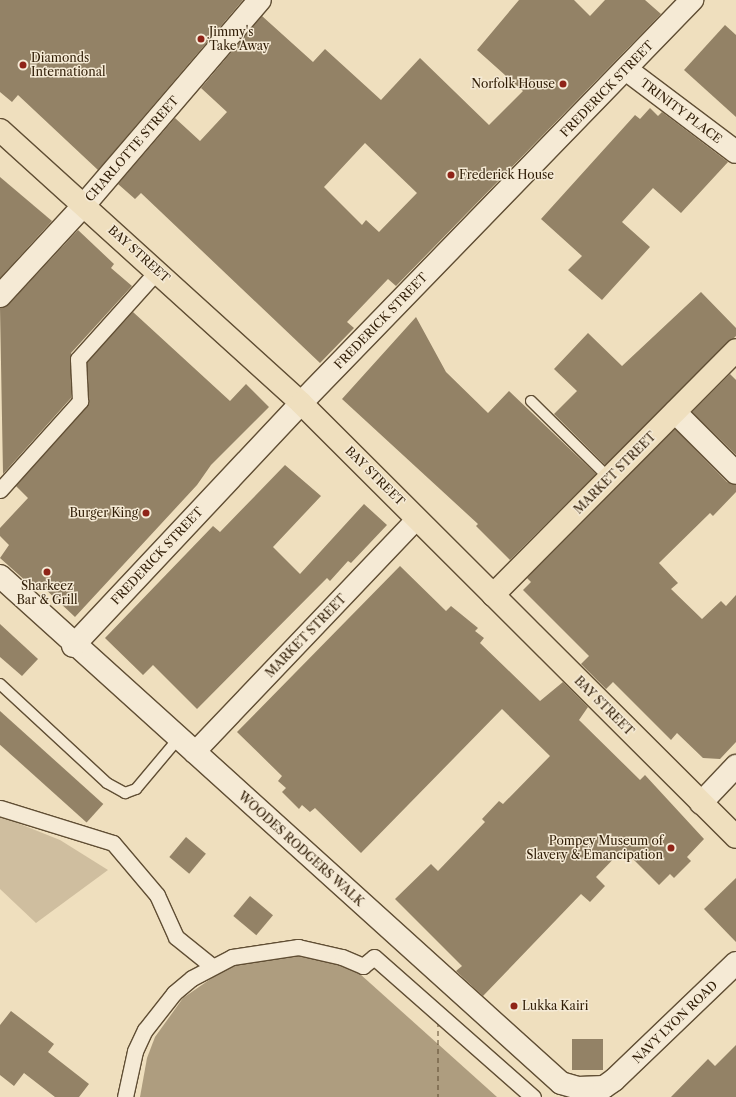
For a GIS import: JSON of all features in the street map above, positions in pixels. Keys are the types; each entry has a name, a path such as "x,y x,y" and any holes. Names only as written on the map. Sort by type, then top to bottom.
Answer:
{"main road":[{"name":"CHARLOTTE STREET","path":"0,296 84,205 260,0"},
{"name":"FREDERICK STREET","path":"73,646 301,403 627,70 692,0"},
{"name":"TRINITY PLACE","path":"627,70 736,152"},
{"name":"BAY STREET","path":"0,130 301,403 736,837"},
{"name":"MARKET STREET","path":"493,595 736,350"},
{"path":"675,412 736,473"},
{"name":"WOODES RODGERS WALK","path":"0,576 73,646 194,752 561,1083 578,1088 604,1087 614,1080"},
{"path":"701,803 736,766"},
{"name":"NAVY LYON ROAD","path":"614,1080 736,963"}],"street":[{"path":"0,490 80,401 78,359 157,271"},
{"name":"MARKET STREET","path":"194,752 417,519"},
{"path":"0,808 113,843 157,895 176,937 212,966"},
{"path":"125,1097 135,1051 154,1017 174,993 212,966 240,955 276,948 321,951 363,966 374,957 533,1097"}],"lane":[{"path":"531,401 609,478"},
{"path":"0,684 107,783 125,793 136,789 178,738"}],"shaded area":[{"path":"0,816 60,840 108,870 36,923 0,889"},
{"path":"292,955 339,964 360,974 497,1097 140,1097 147,1058 155,1037 183,998 222,971 244,962"}],"building":[{"path":"0,0 243,0 98,170 18,95 12,102 0,92"},
{"path":"519,0 574,0 590,16 605,0 645,0 661,14 396,286 388,279 347,322 354,328 320,363 141,193 135,199 118,184 175,118 200,141 227,112 201,88 262,16 313,62 325,49 381,100 420,58 489,125 523,91 477,50","holes":["365,143 417,193 379,232 366,220 362,225 324,187"]},
{"path":"725,25 736,35 736,117 684,70"},
{"path":"650,108 658,116 662,112 728,162 681,213 653,188 622,222 650,247 602,300 568,270 582,256 541,219 635,115 640,119"},
{"path":"0,177 52,221 0,278"},
{"path":"78,230 114,264 111,268 132,286 71,353 71,398 3,474 0,308 9,304"},
{"path":"701,292 736,328 736,336 605,465 554,414 577,391 554,369 588,333 622,366"},
{"path":"133,312 230,401 246,384 269,407 211,465 197,485 75,617 42,586 37,591 0,558 9,545 0,536 0,528 28,498 16,486 87,407 87,362"},
{"path":"416,317 446,372 488,413 509,391 596,474 510,560 476,526 478,524 342,399"},
{"path":"730,374 736,380 736,455 692,412"},
{"path":"675,429 727,482 736,485 736,492 713,516 710,513 659,563 678,583 671,589 702,619 721,601 726,606 736,595 736,742 720,759 703,758 677,733 671,740 613,682 606,689 581,664 589,656 523,590 531,582 527,578"},
{"path":"285,465 321,496 273,547 300,574 364,504 387,525 351,563 348,561 330,581 327,578 197,709 153,665 143,675 105,638 213,526 220,532"},
{"path":"400,566 446,611 451,606 478,628 475,631 484,638 480,643 540,701 563,682 588,707 579,720 640,780 645,775 704,839 687,857 691,861 674,878 670,874 659,885 623,849 596,877 605,886 590,902 581,894 483,996 456,971 462,966 395,899 431,864 438,871 485,822 482,819 499,801 503,804 550,756 502,709 361,853 315,808 310,812 302,805 299,809 282,792 286,788 278,781 282,776 237,732"},
{"path":"0,624 38,659 22,676 0,657"},
{"path":"0,711 103,804 87,823 0,745"},
{"path":"186,837 206,854 189,874 169,857"},
{"path":"736,878 736,942 704,909"},
{"path":"250,896 273,915 256,935 233,916"},
{"path":"11,1011 54,1044 48,1052 89,1084 79,1097 55,1097 24,1073 14,1086 0,1075 0,1025"},
{"path":"572,1039 603,1039 603,1070 572,1070"},
{"path":"736,1045 736,1097 671,1097 708,1059 715,1066"}],"ferry route":[{"path":"438,1022 438,1097"}],"place":[{"name":"Jimmy's Take Away","path":"201,39"},
{"name":"Diamonds International","path":"23,65"},
{"name":"Norfolk House","path":"563,84"},
{"name":"Frederick House","path":"451,175"},
{"name":"Burger King","path":"146,513"},
{"name":"Sharkeez Bar & Grill","path":"47,572"},
{"name":"Pompey Museum of Slavery & Emancipation","path":"671,848"},
{"name":"Lukka Kairi","path":"514,1006"}]}
